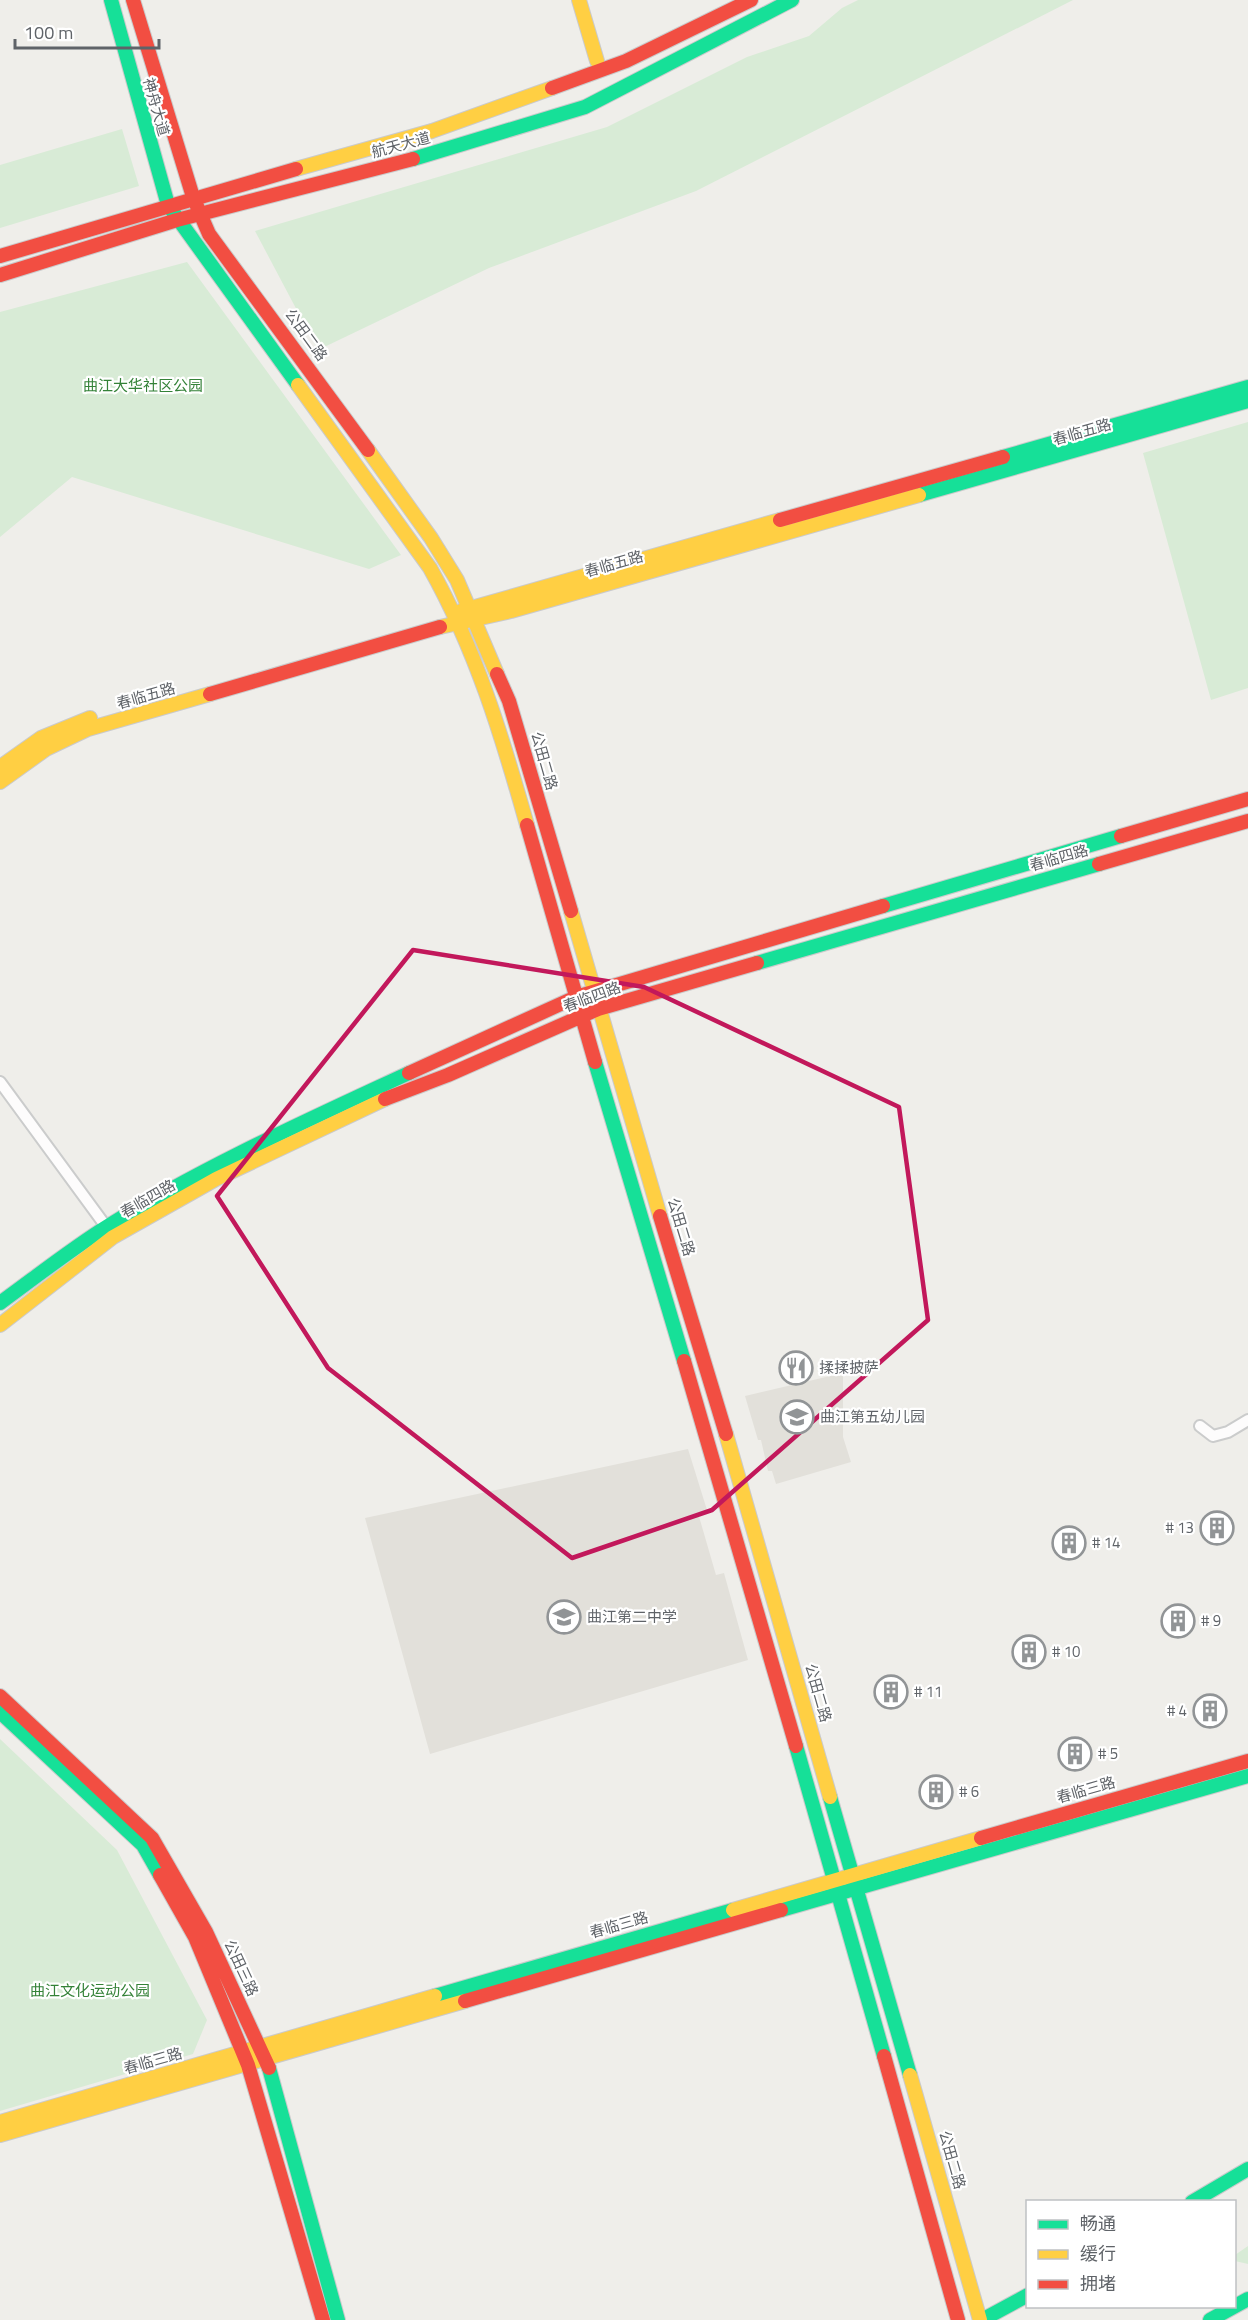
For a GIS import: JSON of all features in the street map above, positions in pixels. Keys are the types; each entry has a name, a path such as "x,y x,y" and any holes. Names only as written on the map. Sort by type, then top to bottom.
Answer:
{"main road":[{"name":"神舟大道","path":"111,0 168,205 177,220"},
{"name":"神舟大道","path":"133,0 198,214"},
{"path":"579,0 597,61"},
{"name":"航天大道","path":"0,256 193,197 432,131 626,61 752,0"},
{"name":"航天大道","path":"0,275 177,220 436,153 585,107 792,0"},
{"name":"公田二路","path":"198,214 209,234 266,308 431,537 457,580 509,700 622,1093 706,1363 981,2320"},
{"path":"177,220 430,568 457,619 497,718 576,997 765,1638 958,2320"},
{"name":"春临五路","path":"0,767 41,738 68,725 457,619 1248,387"},
{"name":"春临五路","path":"473,614 1248,402"},
{"name":"春临五路","path":"0,782 46,749 88,729 426,632 457,619"},
{"name":"春临四路","path":"0,1303 110,1232 166,1192 308,1120 576,997 1248,799"},
{"name":"春临四路","path":"0,1325 110,1232 314,1131 598,1009 1248,820"},
{"name":"公田三路","path":"0,1696 152,1838 206,1932 263,2053 338,2320"},
{"name":"公田三路","path":"0,1712 143,1845 195,1937 246,2058 322,2320"},
{"name":"春临三路","path":"855,1881 1248,1761"},
{"name":"春临三路","path":"0,2135 246,2058 834,1886 1248,1776"},
{"name":"春临三路","path":"0,2122 246,2058"},
{"path":"1195,2200 1248,2169"},
{"path":"981,2320 1026,2296"},
{"path":"1210,2320 1233,2308"}],"street":[{"path":"0,1082 110,1232"},
{"path":"1200,1426 1213,1436 1228,1432 1248,1420"}],"highlighted area":[{"path":"413,950 644,987 899,1107 928,1320 712,1510 572,1558 328,1368 217,1196"}],"shaded area":[{"name":"曲江第五幼儿园","path":"843,1373 843,1437 851,1462 776,1484 772,1471 768,1471 761,1440 758,1440 745,1396"},
{"name":"曲江第二中学","path":"688,1449 707,1510 698,1513 716,1575 724,1573 748,1660 430,1754 365,1518"}],"green space":[{"path":"858,0 1073,0 696,191 489,268 318,350 255,231 607,127 747,57 809,36 842,8"},
{"path":"122,129 139,186 0,228 0,165"},
{"name":"曲江大华社区公园","path":"187,262 401,555 369,569 72,477 0,537 0,312"},
{"path":"1248,422 1248,688 1211,700 1143,453"},
{"name":"曲江文化运动公园","path":"0,1739 117,1850 207,2020 193,2054 0,2111"},
{"path":"1248,2246 1248,2264 1236,2261 1236,2254"}],"traffic: fast":[{"path":"111,0 168,205 298,385"},
{"path":"413,159 585,107 792,0"},
{"path":"1003,457 1248,387"},
{"path":"919,495 1248,401"},
{"path":"883,906 1121,836"},
{"path":"757,963 1099,864"},
{"path":"595,1062 684,1361"},
{"path":"0,1303 81,1244 144,1204 256,1145 409,1073"},
{"path":"0,1712 143,1845 160,1875"},
{"path":"796,1746 884,2056"},
{"path":"781,1910 1248,1776"},
{"path":"830,1797 910,2075"},
{"path":"435,1996 733,1910"},
{"path":"269,2068 338,2320"},
{"path":"1195,2200 1248,2169"},
{"path":"982,2320 1026,2296"},
{"path":"1236,2306 1248,2299"},
{"path":"1210,2320 1232,2308"}],"traffic: slow":[{"path":"579,0 597,61"},
{"path":"296,169 432,131 552,88"},
{"path":"298,385 430,568 474,662 508,759 527,825"},
{"path":"368,450 431,538 457,580 497,674"},
{"path":"440,627 511,611 919,495"},
{"path":"461,611 780,520"},
{"path":"0,782 46,749 88,729 210,694"},
{"path":"0,767 41,738 90,718"},
{"path":"571,911 660,1216"},
{"path":"0,1325 113,1237 216,1179 385,1099"},
{"path":"726,1434 830,1797"},
{"path":"733,1910 981,1838"},
{"path":"0,2122 435,1996"},
{"path":"0,2135 465,2001"},
{"path":"910,2075 980,2320"}],"traffic: jam":[{"path":"133,0 193,197 209,234 368,450"},
{"path":"552,88 626,61 751,0"},
{"path":"0,275 177,220 413,159"},
{"path":"0,256 296,169"},
{"path":"780,520 1003,457"},
{"path":"210,694 440,627"},
{"path":"497,674 509,701 571,911"},
{"path":"1121,836 1248,799"},
{"path":"1099,864 1248,821"},
{"path":"527,825 595,1062"},
{"path":"409,1073 576,997 883,906"},
{"path":"385,1099 448,1075 598,1009 757,963"},
{"path":"660,1216 726,1434"},
{"path":"684,1361 796,1746"},
{"path":"0,1696 152,1838 206,1932 269,2068"},
{"path":"981,1838 1248,1761"},
{"path":"160,1875 195,1937 248,2065 323,2320"},
{"path":"465,2001 781,1910"},
{"path":"884,2056 958,2320"}],"place":[{"name":"揉揉披萨","path":"796,1368"},
{"name":"曲江第五幼儿园","path":"797,1417"},
{"name":"# 13","path":"1217,1528"},
{"name":"# 14","path":"1069,1543"},
{"name":"曲江第二中学","path":"564,1617"},
{"name":"# 9","path":"1178,1621"},
{"name":"# 10","path":"1029,1652"},
{"name":"# 11","path":"891,1692"},
{"name":"# 4","path":"1210,1711"},
{"name":"# 5","path":"1075,1754"},
{"name":"# 6","path":"936,1792"}]}
